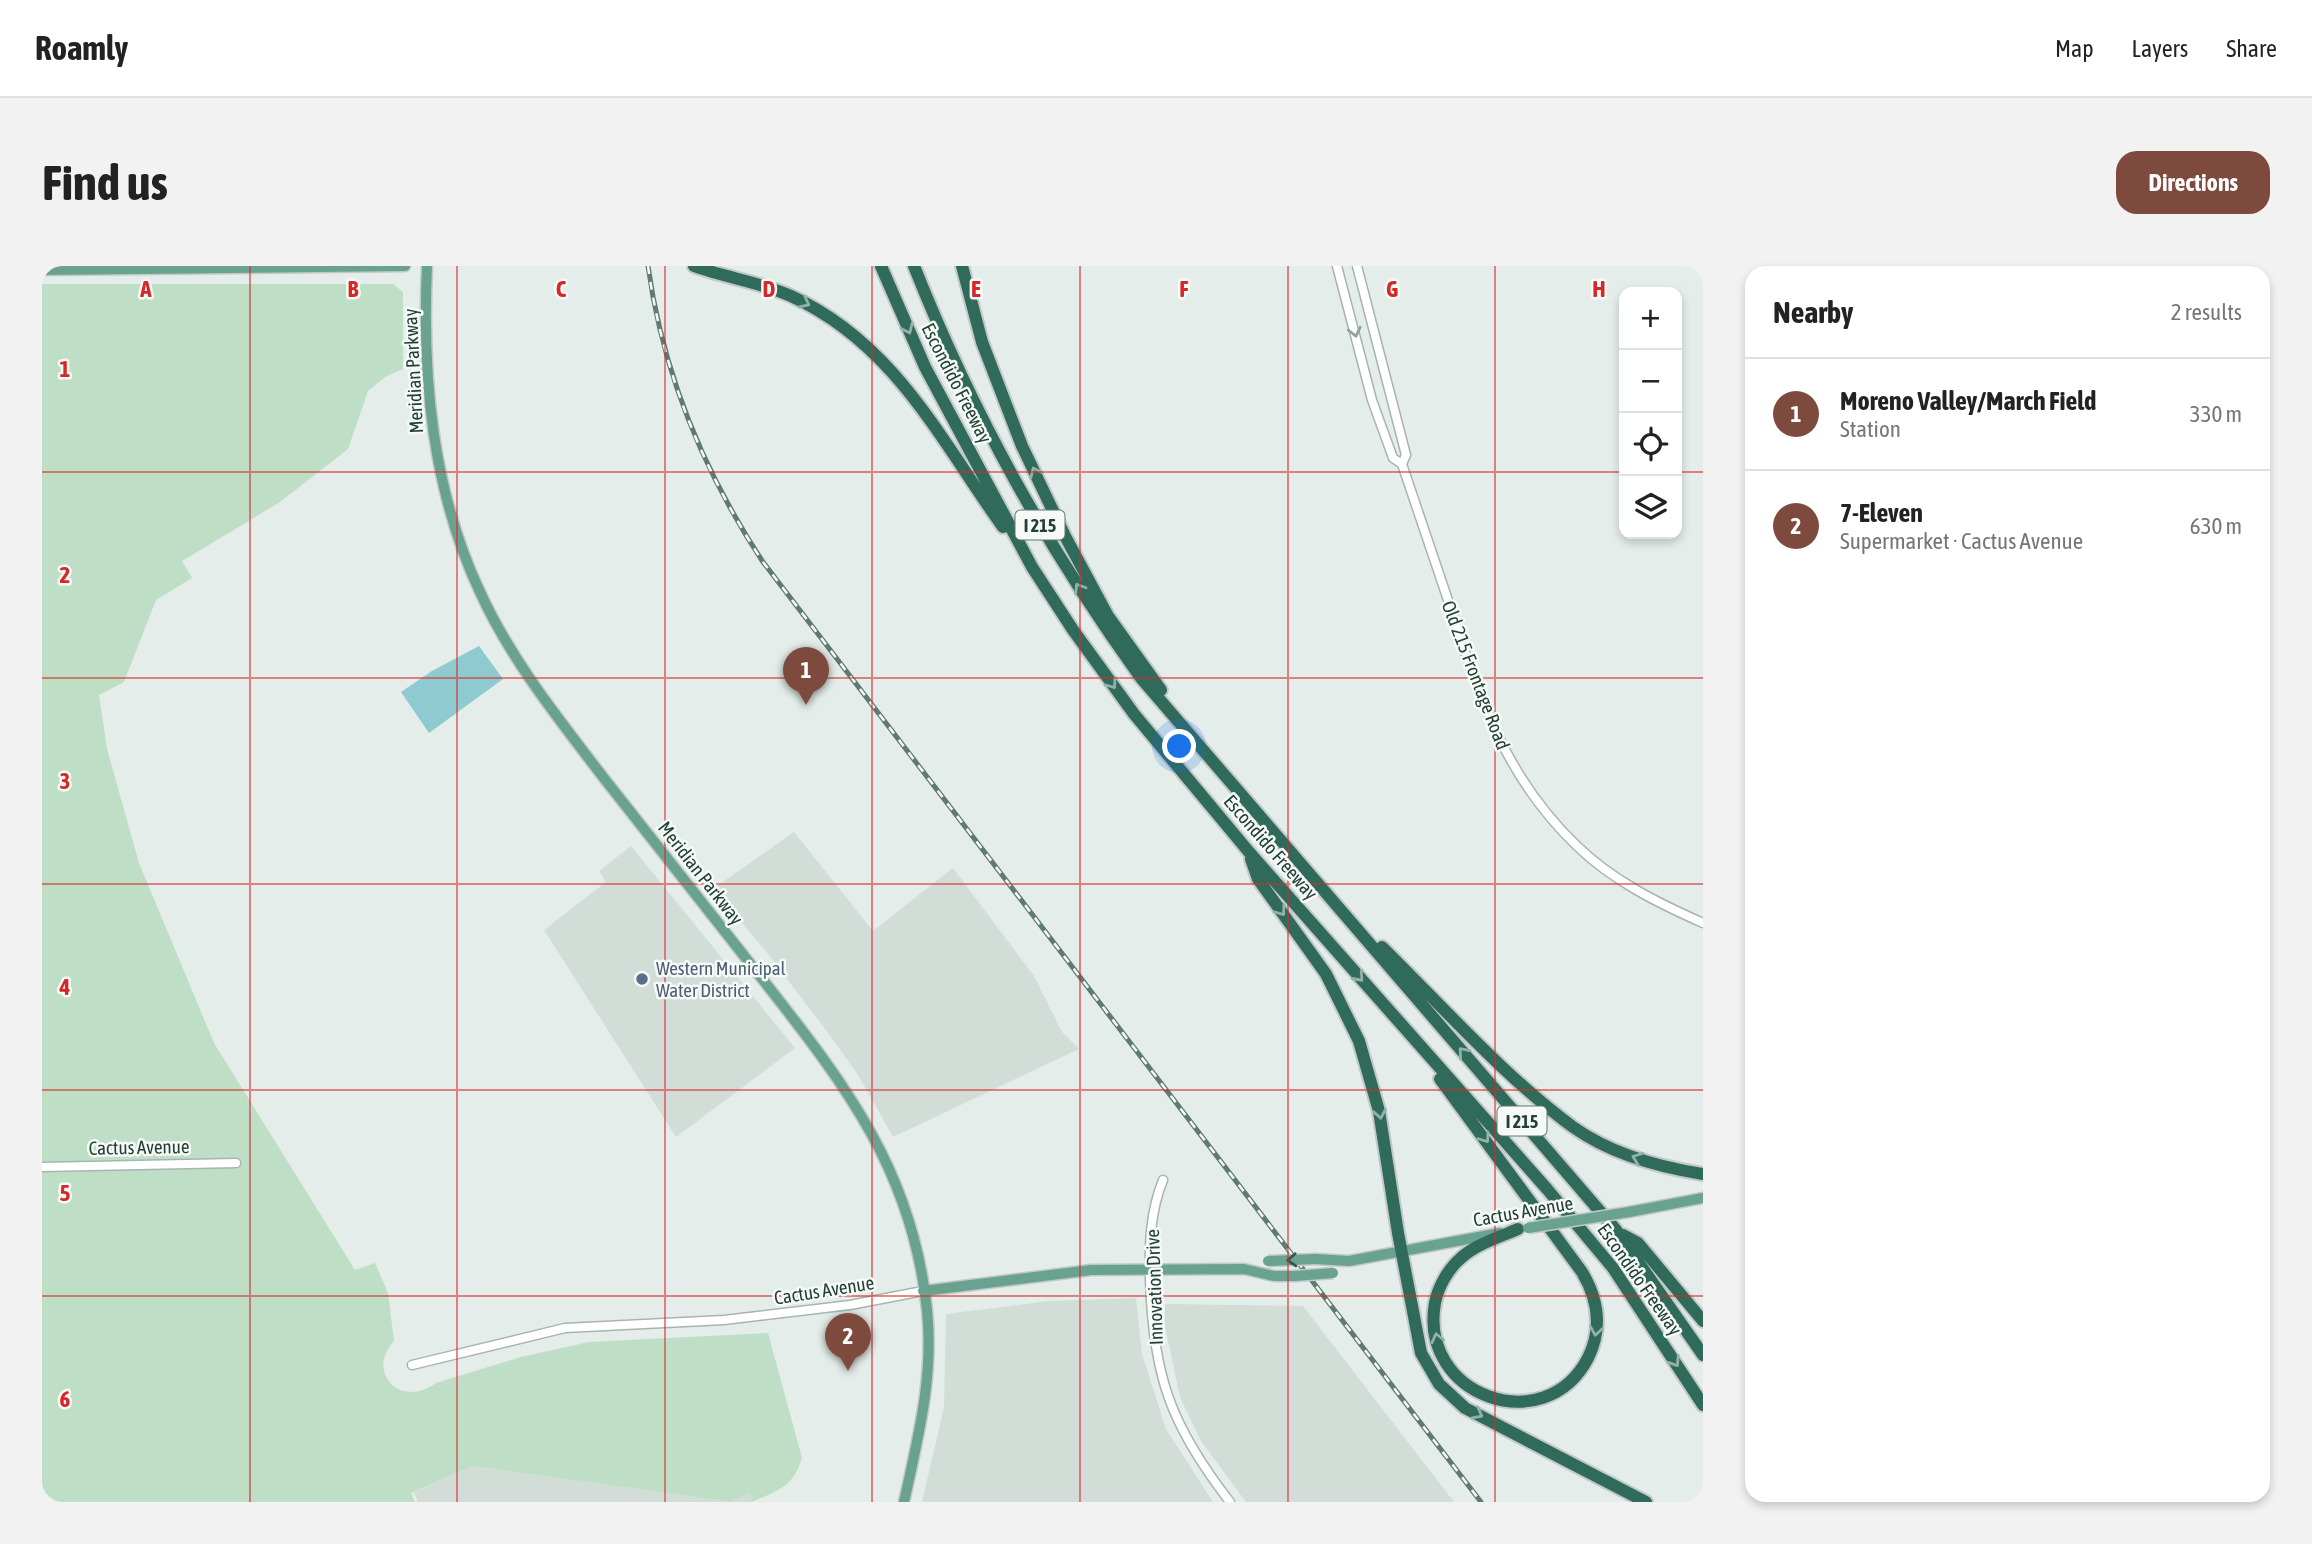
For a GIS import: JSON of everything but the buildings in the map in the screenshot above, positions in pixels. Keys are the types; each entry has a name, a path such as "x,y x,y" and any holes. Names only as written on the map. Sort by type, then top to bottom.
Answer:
{"highway":[{"path":"694,266 789,295 822,312 875,351 902,380 1032,567"},
{"path":"875,266 890,289"},
{"name":"Escondido Freeway","path":"881,266 925,367 1032,567 1134,714 1249,852 1613,1268 1703,1405"},
{"name":"Escondido Freeway","path":"914,266 949,356 1017,488 1096,615 1141,678 1616,1230 1703,1354"},
{"path":"962,266 982,342 1022,446 1065,536 1108,616 1209,760"},
{"path":"1249,852 1258,879 1326,974 1359,1041 1377,1101 1401,1250 1421,1353 1428,1370 1448,1396 1465,1408 1646,1502"},
{"path":"1329,897 1529,1089 1574,1128 1641,1160 1703,1174"},
{"path":"1385,1006 1583,1272 1594,1295 1596,1334 1581,1369 1557,1390 1544,1396 1515,1402 1485,1396 1454,1374 1436,1339 1434,1311 1442,1284 1461,1258 1523,1228"},
{"path":"1616,1230 1638,1243 1703,1321"}],"main road":[{"path":"42,270 405,266"},
{"name":"Meridian Parkway","path":"427,266 429,402 433,433 447,504 480,593 520,665 567,730 835,1072 856,1103 898,1186 911,1228 928,1334 926,1398 904,1502"},
{"name":"Cactus Avenue","path":"1244,1269 1268,1261 1349,1261 1703,1198"},
{"name":"Cactus Avenue","path":"923,1291 1046,1274 1244,1269 1274,1276 1333,1273 1349,1261"}],"street":[{"name":"Old 215 Frontage Road","path":"1337,266 1372,400 1392,458 1402,464 1475,683 1498,740 1535,801 1578,848 1646,897 1703,923"},
{"name":"Old 215 Frontage Road","path":"1356,266 1406,455 1402,464"},
{"name":"Cactus Avenue","path":"42,1167 236,1163"},
{"name":"Innovation Drive","path":"1163,1180 1151,1225 1153,1332 1167,1397 1188,1443 1230,1502"},
{"name":"Cactus Avenue","path":"412,1365 565,1328 594,1324 724,1321 850,1305 923,1291"}],"shaded area":[{"path":"794,832 873,931 953,868 1034,976 1062,1032 1079,1049 893,1137 858,1075 834,1041 769,955 713,889"},
{"path":"631,846 795,1048 676,1137 544,930 606,882 599,871"},
{"path":"1136,1298 1142,1354 1166,1429 1213,1502 922,1502 944,1407 946,1314 1049,1301"},
{"path":"1165,1304 1303,1306 1454,1502 1246,1502 1201,1441 1180,1397 1165,1326"},
{"path":"472,1466 729,1502 418,1502 414,1492"},
{"path":"750,1492 752,1502 729,1502"}],"green space":[{"path":"42,284 393,284 403,292 403,369 385,377 368,391 348,449 280,502 182,561 192,578 156,600 124,682 99,695 107,749 139,863 214,1043 355,1270 375,1263 388,1293 394,1341 386,1353 383,1365 391,1384 400,1390 423,1390 436,1383 521,1357 589,1342 768,1333 802,1458 794,1475 784,1486 752,1502 750,1493 730,1502 472,1466 411,1493 415,1502 42,1502"}],"water":[{"path":"479,646 503,679 429,733 401,692 432,671"}],"railway":[{"path":"648,266 664,345 689,420 722,493 763,562 1481,1502"}],"place":[{"name":"Moreno Valley/March Field","path":"806,705"},
{"name":"Western Municipal Water District","path":"642,979"},
{"name":"7-Eleven","path":"848,1371"}]}
